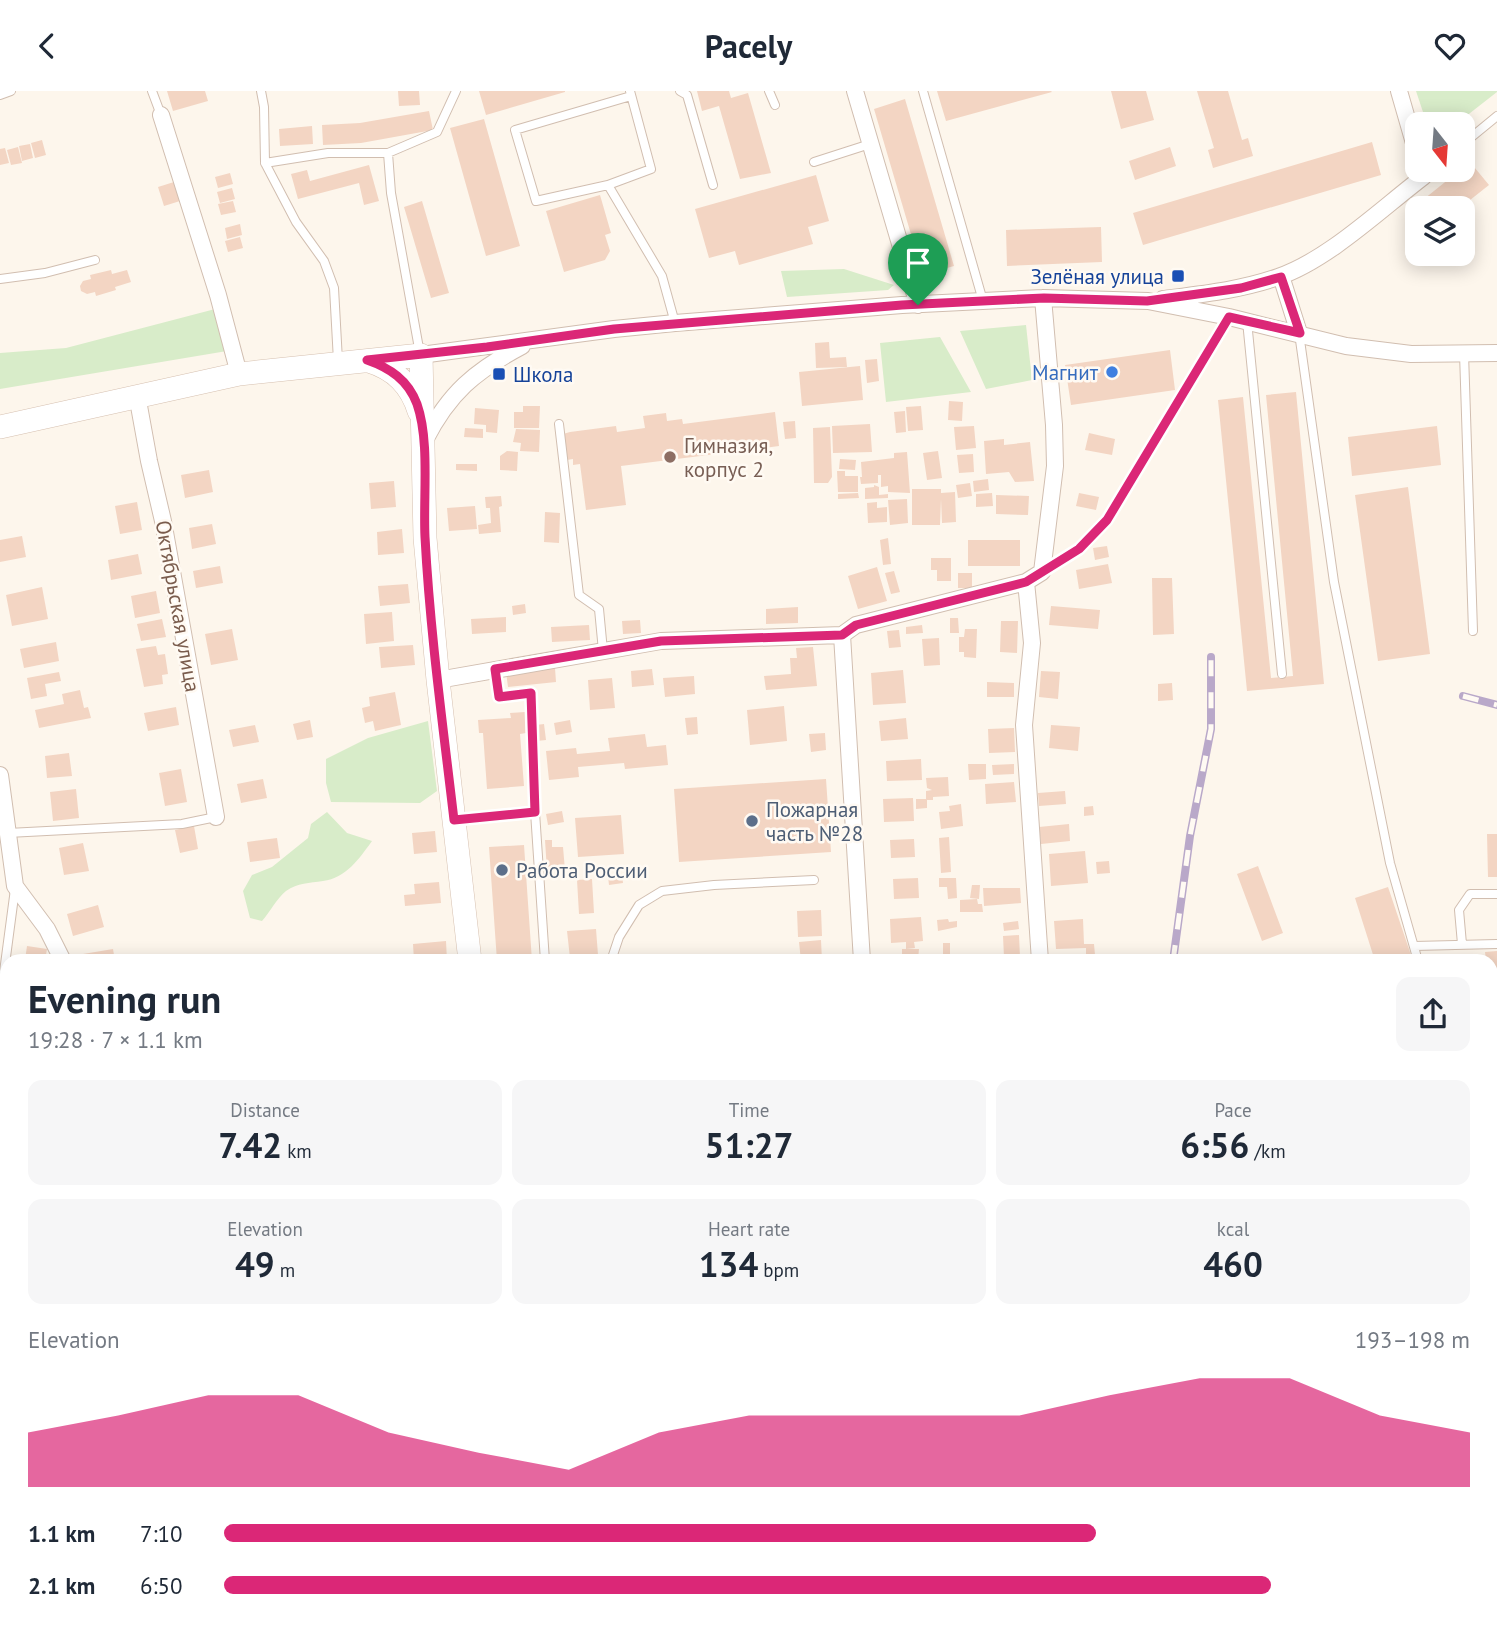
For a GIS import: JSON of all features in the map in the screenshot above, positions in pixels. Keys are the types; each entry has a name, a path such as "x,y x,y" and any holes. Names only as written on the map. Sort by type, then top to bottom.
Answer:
{"street":[{"path":"856,91 918,305"},
{"path":"1399,91 1405,112"},
{"path":"160,115 218,295 239,374"},
{"path":"1147,301 1241,288 1281,277 1326,253 1413,182"},
{"path":"1281,277 1300,333"},
{"path":"438,680 661,641 842,635 856,625 1026,582 1042,572 1055,466 1044,298"},
{"path":"0,427 239,374 421,355 675,323 1044,298 1147,301 1247,321 1346,346 1398,352 1497,353"},
{"path":"423,434 454,393 479,372 530,341"},
{"path":"421,355 425,538 469,954"},
{"path":"367,360 386,366 399,376 416,401 423,434"},
{"name":"Октябрьская улица","path":"137,395 163,521 216,817"},
{"path":"1026,582 1031,643 1024,725 1040,954"},
{"path":"842,635 862,954"},
{"path":"0,775 15,886 47,929 60,954"}],"lane":[{"path":"0,95 11,91"},
{"path":"152,91 160,115"},
{"path":"261,91 264,107 265,163 296,222 324,261 334,288 338,363"},
{"path":"265,163 328,153 388,153 437,132 456,91"},
{"path":"680,91 687,95 713,185"},
{"path":"769,91 775,105"},
{"path":"923,91 983,302"},
{"path":"630,93 651,169 608,185 536,201 515,130 630,93"},
{"path":"1475,134 1497,116"},
{"path":"814,162 870,144"},
{"path":"388,153 391,193 421,355"},
{"path":"608,185 662,276 675,323"},
{"path":"0,279 46,273 94,260"},
{"path":"1042,572 1079,549 1107,520 1229,317"},
{"path":"1247,321 1283,674"},
{"path":"1300,333 1334,582 1390,863 1416,954"},
{"path":"1464,353 1473,631"},
{"path":"559,424 579,595 599,609 603,651"},
{"path":"495,669 499,697 531,693 535,812 545,954"},
{"path":"454,820 535,812"},
{"path":"8,833 182,824 216,817"},
{"path":"613,954 619,937 639,905 662,891 714,885 814,880"},
{"path":"6,954 15,886"},
{"path":"1462,944 1459,910 1470,894 1497,894"},
{"path":"1414,946 1497,944"}],"green space":[{"path":"1416,91 1497,91 1471,112 1423,112"},
{"path":"844,269 894,285 888,290 787,297 781,271"},
{"path":"219,308 227,351 0,389 0,353 66,348"},
{"path":"1026,325 1032,380 986,389 960,331"},
{"path":"940,337 971,392 886,402 880,343"},
{"path":"428,721 437,791 420,803 331,802 326,783 326,759 368,738"},
{"path":"327,812 347,833 372,841 357,861 339,876 290,888 262,921 250,918 243,891 252,875 272,867 308,838 311,824"}],"building":[{"path":"167,91 205,91 208,101 173,111"},
{"path":"398,91 419,91 420,105 399,106"},
{"path":"479,91 565,91 565,92 486,115"},
{"path":"697,91 729,91 731,98 748,93 771,173 740,179 719,106 702,111"},
{"path":"937,91 1051,91 1052,92 946,121"},
{"path":"1111,91 1146,91 1154,120 1121,129"},
{"path":"1197,91 1228,91 1242,140 1248,138 1253,156 1213,168 1208,150 1214,148"},
{"path":"905,99 954,266 923,275 874,109"},
{"path":"429,111 433,130 361,143 323,145 322,125 360,123"},
{"path":"484,119 520,246 486,256 450,128"},
{"path":"312,126 313,144 280,146 279,129"},
{"path":"42,140 46,155 35,158 31,143"},
{"path":"1372,142 1381,175 1143,245 1133,213"},
{"path":"30,144 33,158 22,161 19,146"},
{"path":"18,147 22,163 11,165 7,150"},
{"path":"1170,147 1176,166 1135,180 1129,161"},
{"path":"5,148 9,163 0,165 0,149"},
{"path":"369,165 379,201 364,205 359,183 298,199 291,174 307,170 310,181"},
{"path":"1475,168 1489,185 1475,196 1428,196 1445,182 1475,182"},
{"path":"230,173 233,184 218,188 215,177"},
{"path":"816,175 829,221 808,227 813,244 739,265 735,251 709,258 695,209"},
{"path":"174,182 180,201 164,206 158,187"},
{"path":"232,188 235,199 220,203 217,192"},
{"path":"600,195 611,233 605,235 610,251 605,260 564,272 546,211"},
{"path":"233,201 236,212 221,215 218,204"},
{"path":"422,201 449,293 431,298 404,207"},
{"path":"240,224 242,235 227,239 225,228"},
{"path":"1101,227 1102,262 1007,266 1006,230"},
{"path":"240,237 243,248 228,252 225,241"},
{"path":"111,270 112,274 127,270 131,282 96,296 95,292 87,294 81,291 80,286 83,281 91,279 90,275"},
{"path":"829,342 830,358 846,357 847,367 816,368 815,343"},
{"path":"1170,350 1175,390 1071,405 1065,365"},
{"path":"877,359 879,381 867,383 865,360"},
{"path":"860,366 863,400 802,406 799,372"},
{"path":"1296,392 1324,684 1247,691 1218,400 1243,397 1271,678 1293,676 1266,395"},
{"path":"949,401 963,402 962,421 948,420"},
{"path":"523,406 540,406 539,428 514,428 514,412 523,412"},
{"path":"921,406 923,430 908,431 906,407"},
{"path":"475,408 499,410 497,433 486,432 486,425 474,424"},
{"path":"905,411 906,432 896,433 894,412"},
{"path":"775,412 779,446 621,466 626,505 586,510 580,464 573,465 573,459 567,460 563,434 570,432 616,426 617,432 645,428 643,416 666,413 667,421 682,419 683,424"},
{"path":"795,421 796,438 785,439 783,422"},
{"path":"870,424 872,452 833,453 832,426"},
{"path":"974,426 976,448 956,450 954,427"},
{"path":"1437,426 1441,465 1352,476 1348,437"},
{"path":"830,427 832,477 828,483 814,483 813,428"},
{"path":"465,428 483,429 483,438 464,437"},
{"path":"516,429 540,430 539,452 520,451 521,443 513,442"},
{"path":"1089,433 1115,439 1112,455 1085,450"},
{"path":"1004,439 1004,445 1030,442 1034,481 1015,482 1009,472 986,474 984,441"},
{"path":"507,451 518,452 517,471 500,470 500,456"},
{"path":"938,451 942,478 927,480 923,453"},
{"path":"907,452 910,493 888,492 888,486 881,487 881,475 878,475 878,483 861,484 861,462 894,458 894,453"},
{"path":"973,454 974,472 959,473 957,455"},
{"path":"840,459 856,460 855,470 839,469"},
{"path":"456,464 477,464 477,471 456,470"},
{"path":"209,470 213,492 185,498 181,475"},
{"path":"837,471 845,471 845,476 858,476 858,492 838,492"},
{"path":"988,479 989,490 974,492 973,481"},
{"path":"394,481 396,507 371,509 369,483"},
{"path":"970,483 972,496 958,498 956,485"},
{"path":"874,485 879,487 879,495 888,494 888,498 865,499 865,488"},
{"path":"1408,487 1430,654 1378,661 1355,495"},
{"path":"912,489 955,492 956,522 942,523 941,499 940,525 912,525"},
{"path":"858,493 859,498 838,499 838,494"},
{"path":"992,493 993,506 976,507 976,494"},
{"path":"1079,493 1099,497 1096,510 1076,506"},
{"path":"996,495 1029,496 1028,515 996,514"},
{"path":"501,496 501,532 479,534 478,525 491,523 490,508 486,508 485,497"},
{"path":"907,499 908,523 890,525 888,500"},
{"path":"137,502 142,530 120,534 115,506"},
{"path":"877,502 877,508 887,507 887,522 868,523 867,503"},
{"path":"475,506 477,529 449,531 447,508"},
{"path":"545,512 560,513 559,543 544,542"},
{"path":"212,524 216,544 192,549 189,528"},
{"path":"402,529 404,553 378,555 377,532"},
{"path":"22,536 26,557 0,562 0,540"},
{"path":"888,538 891,564 883,565 880,540"},
{"path":"968,540 1020,540 1020,566 968,566"},
{"path":"1107,546 1109,557 1095,560 1093,548"},
{"path":"138,554 142,574 111,580 108,560"},
{"path":"931,558 951,558 951,581 937,581 937,570 931,570"},
{"path":"1108,564 1112,583 1079,589 1076,570"},
{"path":"220,566 223,583 196,588 193,571"},
{"path":"877,567 887,601 858,609 848,576"},
{"path":"894,571 900,592 891,594 885,573"},
{"path":"958,573 972,573 972,588 958,588"},
{"path":"1152,578 1172,578 1174,634 1153,635"},
{"path":"408,584 410,603 380,606 378,586"},
{"path":"42,587 48,619 12,626 6,595"},
{"path":"156,591 160,613 135,618 131,596"},
{"path":"525,604 526,613 513,615 512,606"},
{"path":"1051,606 1100,610 1098,629 1049,625"},
{"path":"798,607 798,623 766,624 766,609"},
{"path":"392,612 394,641 366,644 364,614"},
{"path":"506,617 506,632 472,634 471,619"},
{"path":"950,618 958,618 959,633 950,633"},
{"path":"162,619 166,637 141,641 137,624"},
{"path":"640,620 641,633 623,634 622,621"},
{"path":"1001,621 1018,621 1017,653 1000,652"},
{"path":"589,625 590,640 552,642 551,627"},
{"path":"922,625 923,633 906,634 906,627"},
{"path":"232,629 238,660 211,665 205,634"},
{"path":"965,629 977,629 976,658 964,657 964,652 959,652 959,637 964,637"},
{"path":"899,630 901,647 889,648 887,631"},
{"path":"939,638 940,665 924,666 922,639"},
{"path":"56,642 59,661 24,668 20,649"},
{"path":"413,645 415,665 381,668 379,647"},
{"path":"156,646 158,655 165,654 168,674 162,675 163,684 144,687 136,649"},
{"path":"813,647 817,686 766,690 764,676 791,674 790,658 797,658 796,648"},
{"path":"555,668 556,682 508,687 506,672"},
{"path":"652,669 654,685 632,687 631,671"},
{"path":"903,670 906,703 873,705 871,673"},
{"path":"1041,671 1060,672 1058,699 1039,697"},
{"path":"59,672 61,681 45,684 47,696 31,699 27,678"},
{"path":"694,676 695,694 665,697 663,678"},
{"path":"612,678 615,708 590,710 588,680"},
{"path":"987,682 1014,683 1014,697 987,697"},
{"path":"1172,683 1173,700 1158,701 1158,684"},
{"path":"80,690 84,708 88,707 91,718 39,728 35,710 64,704 62,694"},
{"path":"395,692 401,725 375,731 373,721 365,723 362,708 370,706 369,697"},
{"path":"784,706 787,741 750,745 747,710"},
{"path":"176,707 179,725 148,731 144,713"},
{"path":"525,712 526,733 520,734 524,786 487,789 483,733 479,733 478,720 511,718 510,713"},
{"path":"697,717 698,734 687,735 685,718"},
{"path":"906,718 908,739 881,741 879,721"},
{"path":"310,720 313,737 297,740 293,724"},
{"path":"570,720 572,732 556,735 554,723"},
{"path":"544,724 546,740 537,741 536,725"},
{"path":"255,725 259,742 233,747 229,730"},
{"path":"1051,725 1080,727 1078,751 1049,748"},
{"path":"1014,728 1015,752 989,753 988,729"},
{"path":"825,733 826,750 811,752 809,734"},
{"path":"645,734 647,747 666,745 668,765 625,769 624,763 578,767 579,777 549,780 546,751 576,748 577,754 610,751 608,738"},
{"path":"69,753 72,776 47,778 45,756"},
{"path":"921,759 922,780 887,781 886,761"},
{"path":"968,764 986,764 986,779 969,780"},
{"path":"1014,764 1014,774 993,775 992,765"},
{"path":"181,769 187,802 165,806 159,773"},
{"path":"948,777 949,796 933,797 933,800 927,800 927,808 916,809 916,799 926,799 926,791 932,790 927,788 926,778"},
{"path":"263,779 267,798 241,803 237,784"},
{"name":"Пожарная часть №28","path":"826,779 831,852 679,862 674,789"},
{"path":"1014,782 1016,802 986,804 985,784"},
{"path":"76,789 79,818 53,821 50,792"},
{"path":"1065,791 1066,804 1039,806 1038,793"},
{"path":"913,798 914,821 884,822 883,799"},
{"path":"961,804 963,826 941,829 939,812 950,811 949,806"},
{"path":"1093,806 1094,815 1084,816 1084,807"},
{"path":"562,811 564,822 548,825 546,814"},
{"path":"621,815 624,854 578,857 575,818"},
{"path":"1069,824 1070,841 1041,844 1039,827"},
{"path":"194,826 198,849 180,853 175,830"},
{"path":"435,831 437,852 414,854 412,833"},
{"path":"1487,834 1497,834 1497,877 1488,877"},
{"path":"949,837 951,872 941,873 939,838"},
{"path":"277,838 280,858 250,862 247,842"},
{"path":"914,839 915,857 891,858 890,840"},
{"path":"545,840 552,840 552,847 563,847 565,870 547,871"},
{"path":"83,843 89,871 64,875 59,848"},
{"path":"524,845 532,954 497,954 489,847"},
{"path":"1085,851 1088,883 1051,886 1049,854"},
{"path":"1109,861 1110,873 1097,874 1096,862"},
{"path":"1258,866 1283,933 1262,941 1237,874"},
{"path":"622,874 623,883 609,885 608,876"},
{"path":"918,878 919,898 894,899 893,879"},
{"path":"939,878 956,878 957,898 948,899 947,887 939,887"},
{"path":"592,879 594,913 579,914 577,880"},
{"path":"439,882 441,903 405,906 404,895 415,894 414,884"},
{"path":"972,885 980,885 979,899 970,898"},
{"path":"1388,887 1411,954 1373,954 1355,898"},
{"path":"983,888 1020,888 1021,903 984,906"},
{"path":"977,899 978,904 982,904 983,912 960,912 960,900"},
{"path":"98,905 104,927 73,936 67,914"},
{"path":"821,910 822,936 798,937 797,911"},
{"path":"921,917 923,941 914,942 915,948 906,949 906,942 891,943 890,919"},
{"path":"948,919 949,922 957,921 957,927 938,931 937,920"},
{"path":"1083,919 1084,944 1094,944 1095,954 1086,954 1086,948 1056,949 1054,921"},
{"path":"1018,921 1019,929 1004,931 1003,923"},
{"path":"596,929 598,954 570,954 567,931"},
{"path":"1019,935 1020,954 1004,954 1003,936"},
{"path":"821,940 822,954 800,954 799,942"},
{"path":"446,941 447,954 414,954 413,944"},
{"path":"943,943 950,943 950,954 943,954"},
{"path":"27,946 47,949 46,954 26,954"},
{"path":"113,949 114,954 83,954"},
{"path":"902,949 919,949 918,954 902,954"}],"railway":[{"path":"1174,954 1190,836 1211,729 1211,657"},
{"path":"1463,696 1497,705"}],"place":[{"name":"Зелёная улица","path":"1178,276"},
{"name":"Магнит","path":"1112,372"},
{"name":"Школа","path":"499,374"},
{"name":"Гимназия, корпус 2","path":"670,457"},
{"name":"Пожарная часть №28","path":"752,821"},
{"name":"Работа России","path":"502,870"}],"route":[{"path":"1281,277 1300,333 1229,317 1107,520 1079,549 1026,582 856,625 842,635 661,641 495,669 499,697 531,693 535,812 454,820 425,538 423,424 416,401 399,376 386,366 367,360 614,329 918,305 1044,298 1147,301 1241,288 1281,277"}]}
